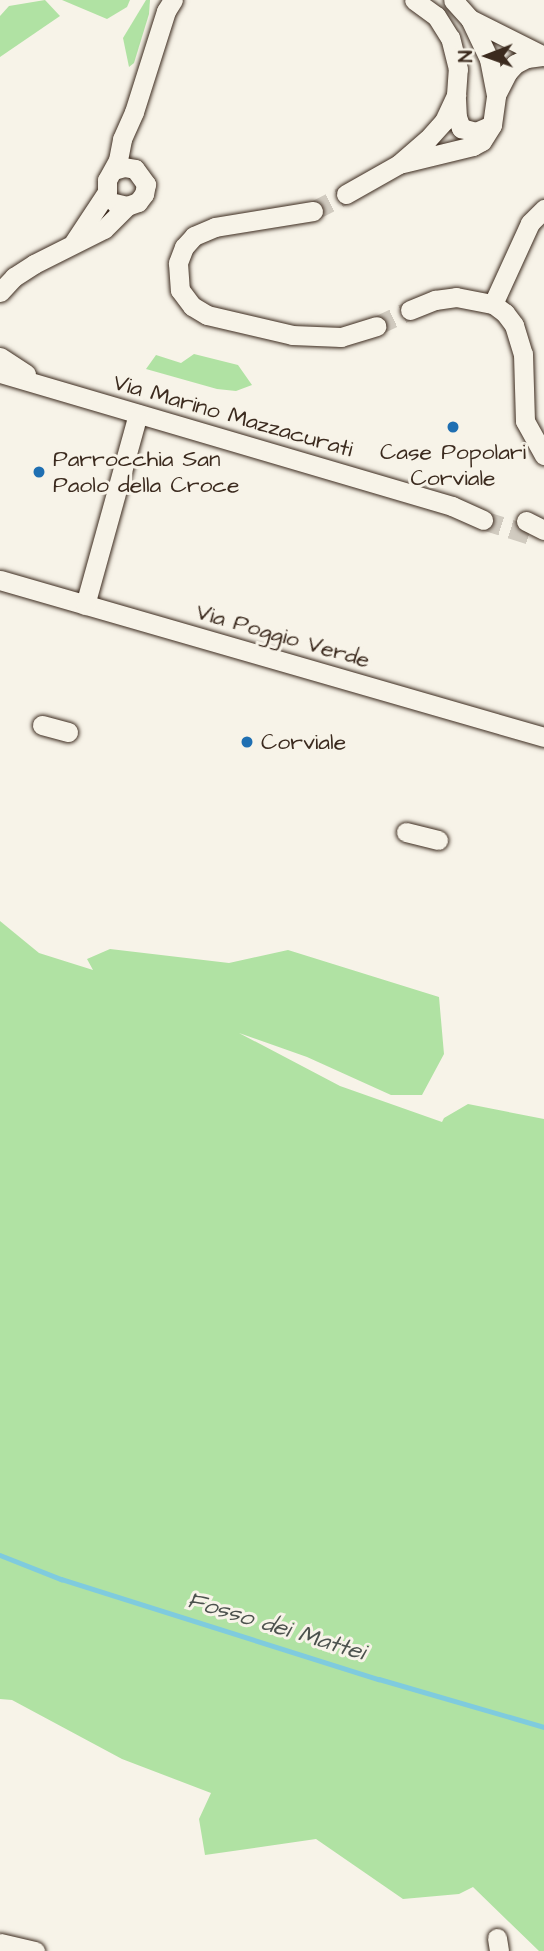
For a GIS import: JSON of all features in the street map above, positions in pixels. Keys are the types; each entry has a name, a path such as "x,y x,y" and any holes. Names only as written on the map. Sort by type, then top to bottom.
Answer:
{"street":[{"path":"414,0 436,16 450,38 458,69 457,117 461,128 475,132 492,125"},
{"path":"399,164 473,146 482,141 492,125 496,95 489,59 470,19 453,0"},
{"path":"74,243 107,192 107,180 114,170 168,4"},
{"path":"470,19 501,37 544,56"},
{"path":"496,95 515,64 527,58 544,56"},
{"path":"346,194 399,164 435,134 456,95"},
{"path":"0,292 7,278 74,243 84,242 104,229 127,206 138,202 146,189 144,179 135,169 131,146 134,112"},
{"path":"114,170 124,167 135,169"},
{"path":"107,192 115,203 127,206"},
{"path":"494,304 530,223 544,209"},
{"path":"313,211 229,224 201,232 189,241 180,254 177,271 180,290 192,306 207,315 292,335 341,337 376,326"},
{"path":"410,310 435,300 456,297 494,304 514,325 521,341 524,421 544,455"},
{"path":"0,358 20,368 34,383"},
{"name":"Via Marino Mazzacurati","path":"0,373 479,513"},
{"path":"85,605 138,414"},
{"name":"Via Poggio Verde","path":"0,580 544,737"},
{"path":"42,725 68,732"},
{"path":"406,832 438,840"},
{"path":"0,1943 36,1951"}],"green space":[{"path":"45,0 60,16 0,57 0,16 9,6"},
{"path":"62,0 130,0 127,7 107,19"},
{"path":"146,0 150,0 149,14 134,63 129,67 123,38"},
{"path":"194,354 238,365 252,385 236,391 217,389 146,369 156,355 181,363"},
{"path":"0,921 39,953 93,970 87,959 110,949 229,963 288,950 439,997 444,1054 422,1095 391,1095 307,1057 239,1033 340,1086 442,1122 444,1118 468,1104 544,1119 544,1951 539,1951 473,1887 459,1894 403,1899 316,1839 205,1855 199,1819 211,1793 122,1759 12,1700 0,1699"}],"waterway":[{"name":"Fosso dei Mattei","path":"0,1555 61,1579 379,1679 544,1727"}],"tunnel":[{"path":"313,211 346,194"},
{"path":"376,326 410,310"},
{"path":"483,520 534,536"}],"place":[{"name":"Case Popolari Corviale","path":"453,427"},
{"name":"Parrocchia San Paolo della Croce","path":"39,472"},
{"name":"Corviale","path":"247,742"}]}
